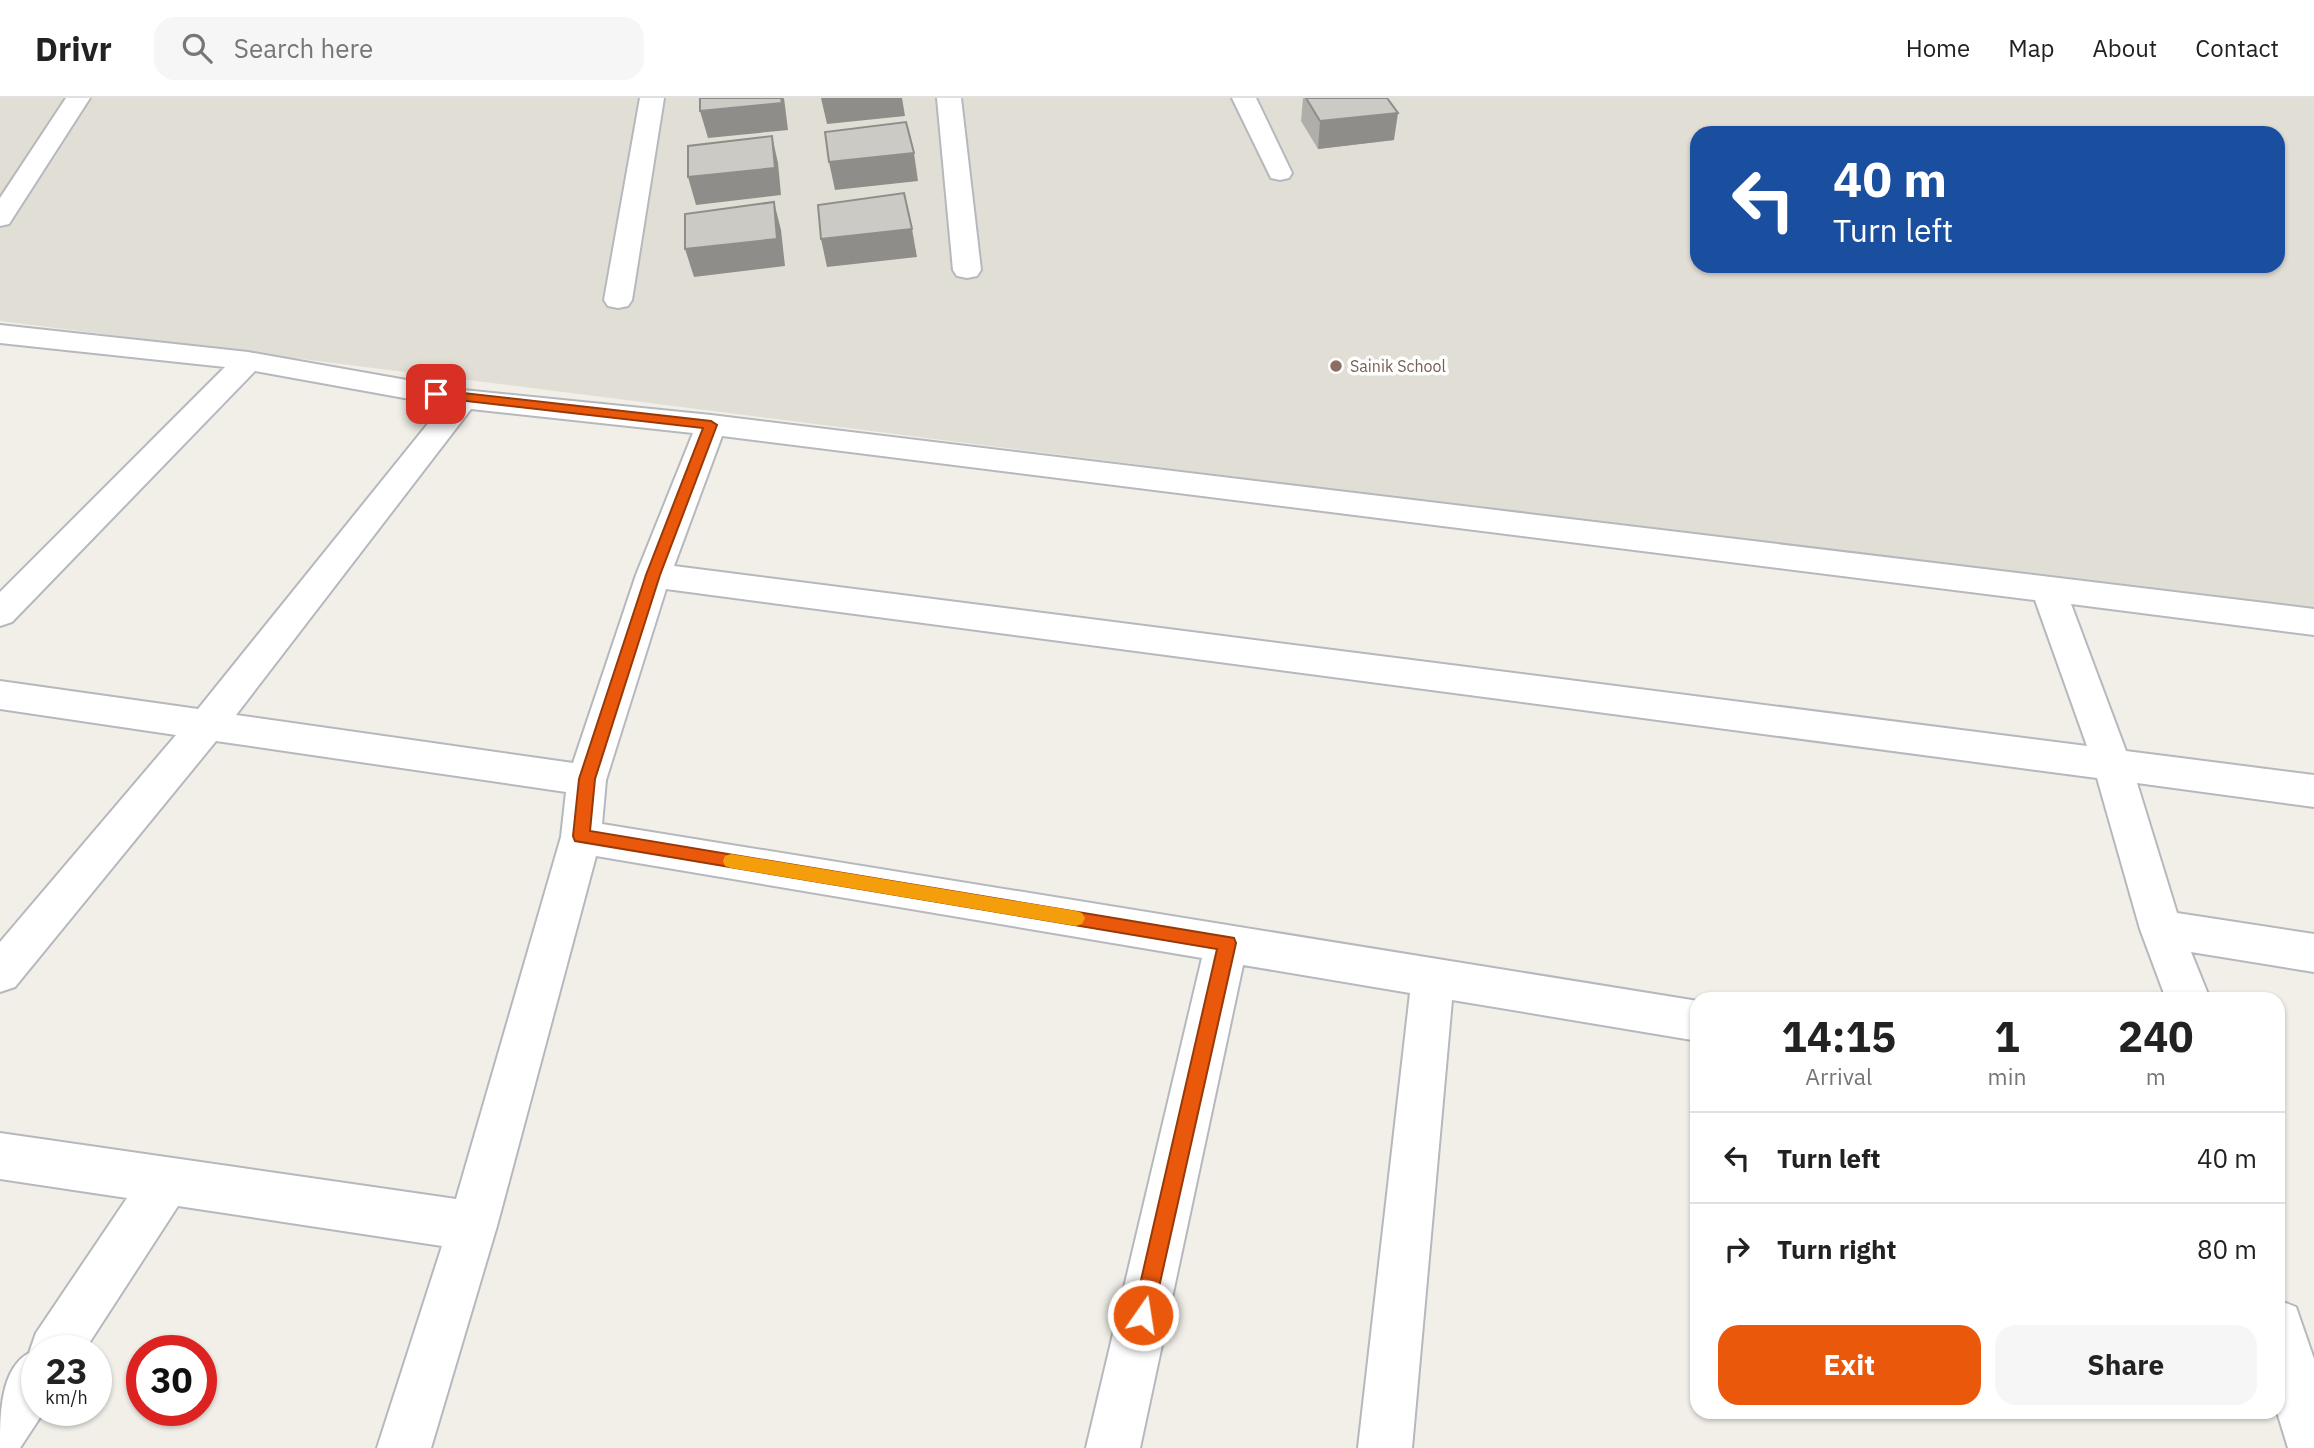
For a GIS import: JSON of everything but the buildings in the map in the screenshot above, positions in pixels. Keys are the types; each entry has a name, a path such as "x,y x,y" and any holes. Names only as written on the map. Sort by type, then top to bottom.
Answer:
{"street":[{"path":"0,218 78,98"},
{"path":"618,300 652,98"},
{"path":"949,98 967,270"},
{"path":"1244,98 1280,173"},
{"path":"6,340 248,361 463,399 711,425 2314,622"},
{"path":"0,613 248,361"},
{"path":"0,974 207,725 463,399"},
{"path":"404,1448 474,1226 581,836 587,779 653,575 711,425"},
{"path":"653,575 2314,791"},
{"path":"2049,589 2112,764 2161,929 2185,992"},
{"path":"0,695 587,779"},
{"path":"581,836 1690,1020"},
{"path":"2161,929 2314,953"},
{"path":"1114,1448 1227,943"},
{"path":"1385,1448 1433,977"},
{"path":"0,1156 474,1226"},
{"path":"65,1335 167,1181"},
{"path":"2291,1330 2314,1446"},
{"path":"0,1431 21,1400"}],"shaded area":[{"name":"Sainik School","path":"0,98 2314,98 2314,613 0,321"}],"slow traffic":[{"path":"731,861 1076,918"}],"place":[{"name":"Sainik School","path":"1336,366"}],"route":[{"path":"436,394 711,425 653,575 587,779 581,836 1227,943 1143,1315"}]}
